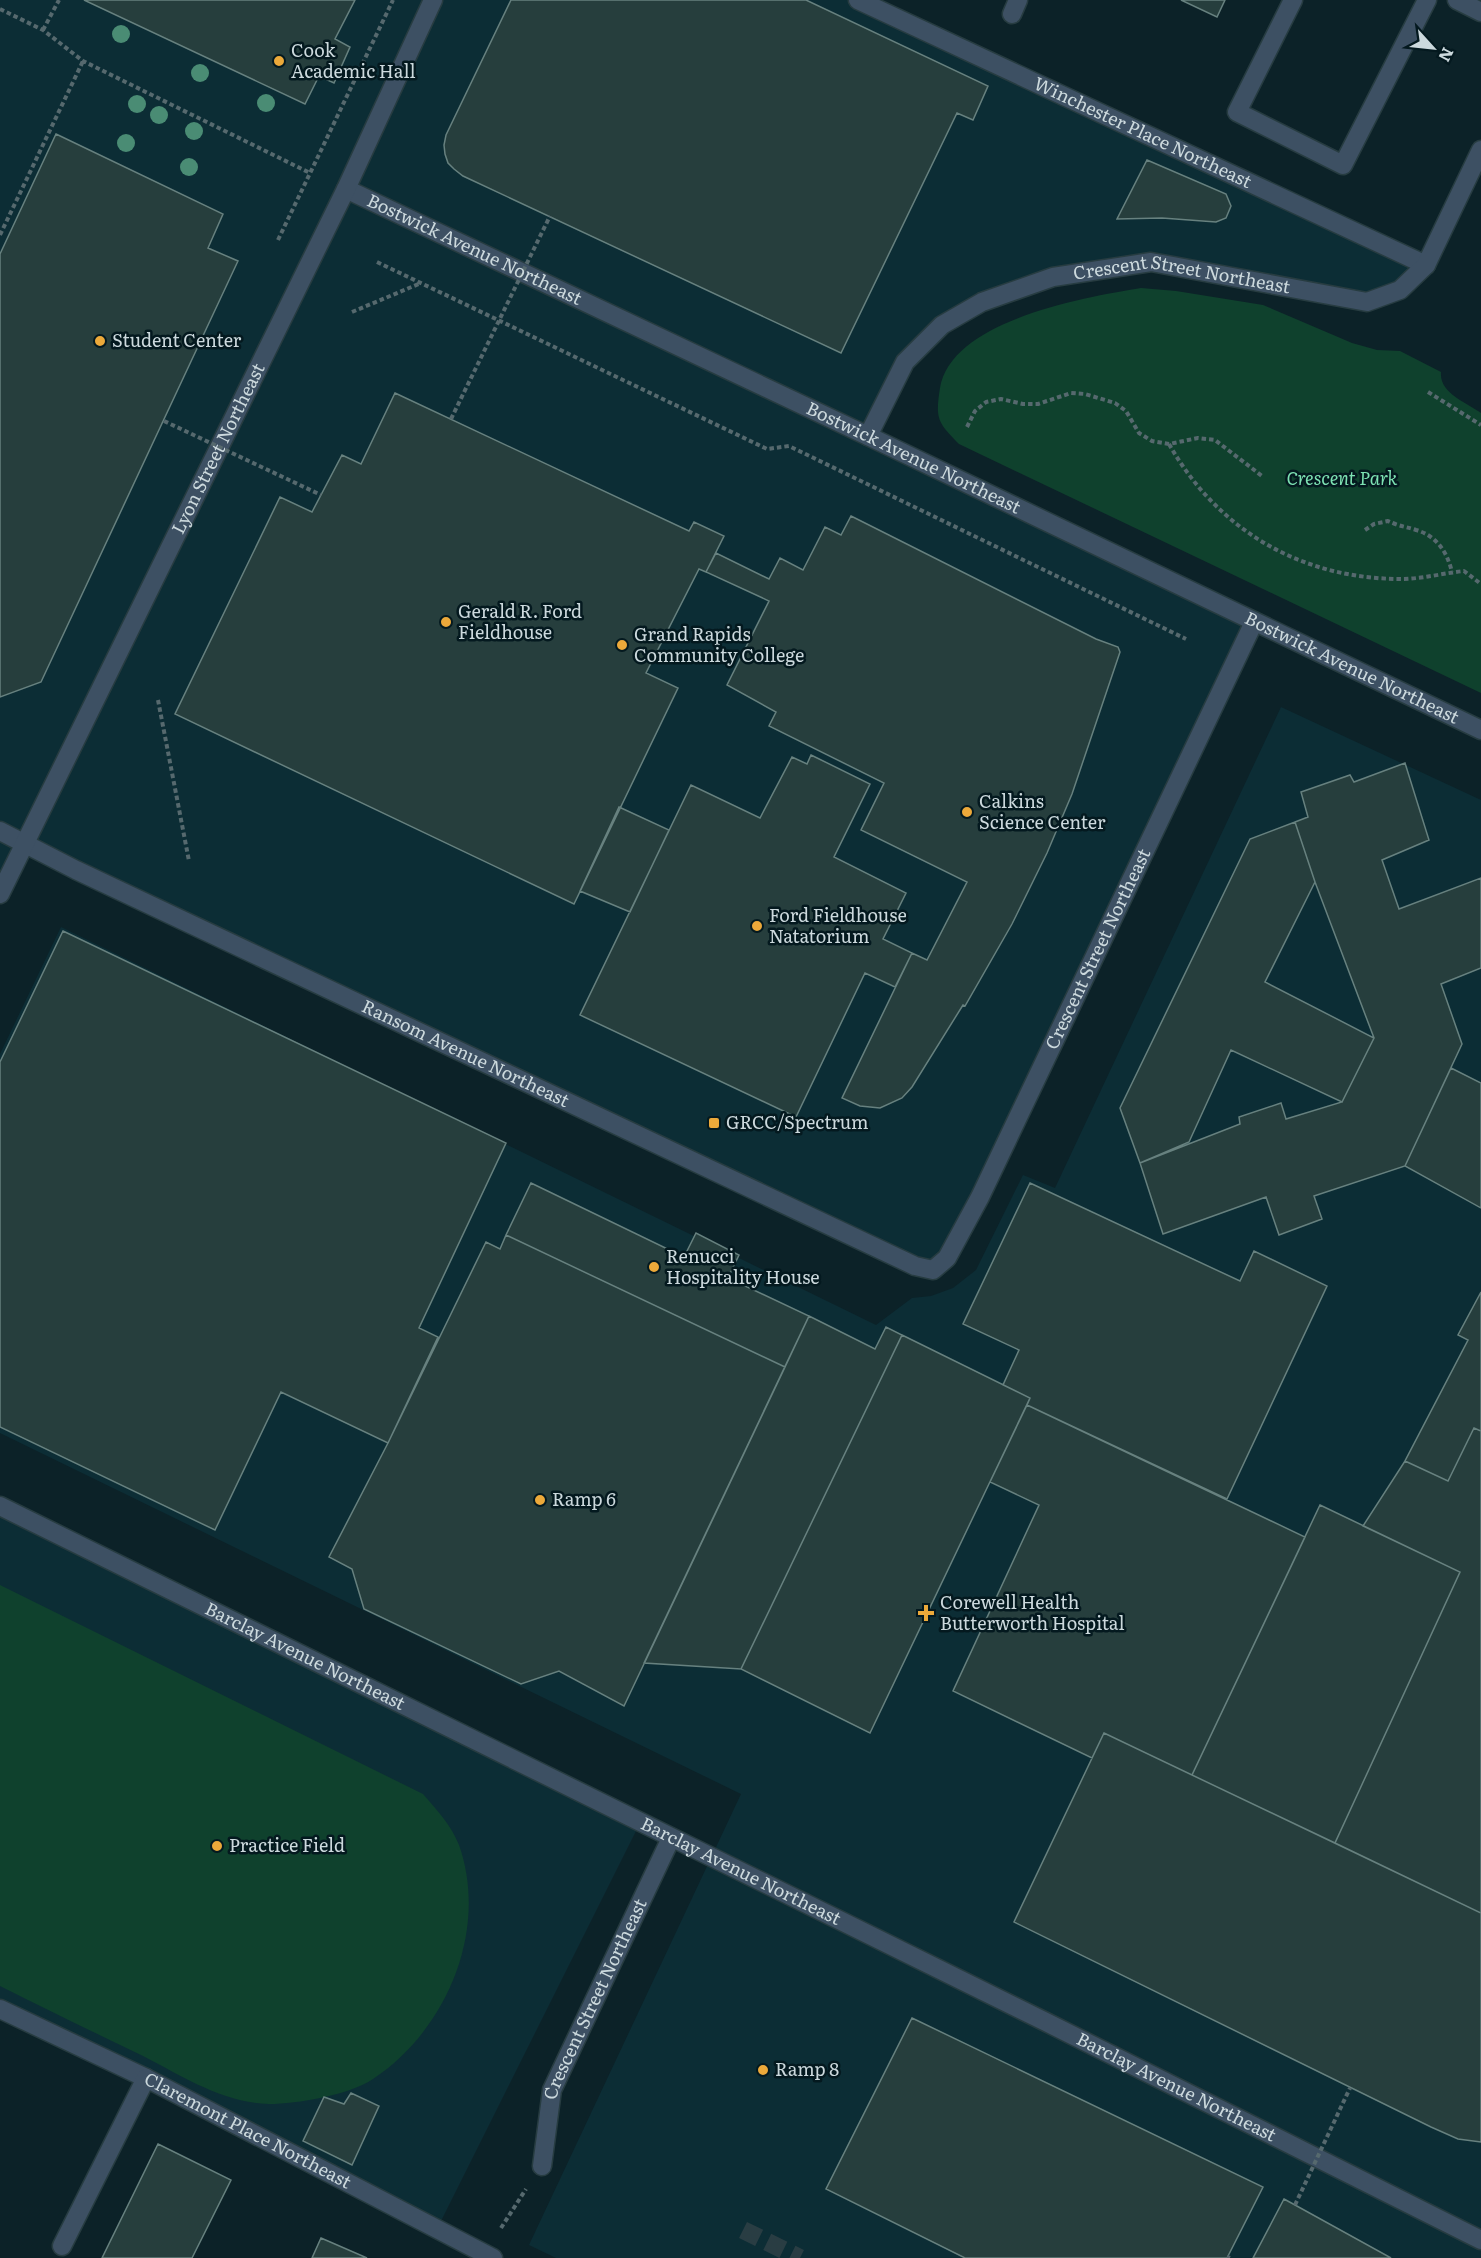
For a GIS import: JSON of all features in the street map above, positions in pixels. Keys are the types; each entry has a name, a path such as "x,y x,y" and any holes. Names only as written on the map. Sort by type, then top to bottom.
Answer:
{"street":[{"name":"Lyon Street Northeast","path":"0,894 346,189 433,0"},
{"name":"Winchester Place Northeast","path":"858,0 1426,265"},
{"path":"1293,0 1237,112 1343,165 1427,0"},
{"path":"1457,0 1481,12"},
{"name":"Crescent Street Northeast","path":"868,436 906,362 942,325 982,302 1053,277 1151,262 1366,302 1400,290 1426,265 1481,150"},
{"name":"Bostwick Avenue Northeast","path":"346,189 1481,730"},
{"name":"Crescent Street Northeast","path":"933,1270 947,1258 980,1197 1254,622"},
{"name":"Ransom Avenue Northeast","path":"0,831 108,885 915,1266 933,1270"},
{"name":"Barclay Avenue Northeast","path":"0,1506 1046,2022 1481,2241"},
{"name":"Crescent Street Northeast","path":"542,2166 552,2090 671,1838"},
{"name":"Claremont Place Northeast","path":"0,2009 146,2078 472,2253 493,2258"},
{"path":"62,2246 146,2078"}],"path":[{"path":"44,30 58,0"},
{"path":"278,240 393,0"},
{"path":"0,9 44,30 83,61 310,173"},
{"path":"0,236 83,61"},
{"path":"451,419 550,216"},
{"path":"377,262 767,449 789,446 1186,639"},
{"path":"352,312 421,283"},
{"path":"1428,392 1481,425"},
{"path":"967,427 975,411 986,402 1001,399 1023,404 1038,404 1071,393 1078,393 1115,403 1126,411 1139,433 1152,441 1169,444 1198,438 1215,440 1228,448 1238,460 1262,476"},
{"path":"164,421 321,495"},
{"path":"1169,444 1191,478 1215,506 1244,531 1292,557 1330,571 1366,578 1404,579 1464,571 1481,584"},
{"path":"1365,530 1374,524 1388,521 1403,529 1416,530 1439,542 1448,556 1452,572"},
{"path":"158,700 189,861"},
{"path":"1295,2205 1350,2088"},
{"path":"472,2253 498,2231 542,2166"}],"shaded area":[{"name":"Grand Rapids Community College","path":"0,0 859,0 1426,265 1367,302 1151,262 982,302 905,362 869,436 1254,622 980,1197 933,1270 25,843 0,894"},
{"name":"Corewell Health Butterworth Hospital","path":"1281,707 1481,800 1481,2258 556,2258 529,2245 741,1794 0,1433 0,1054 61,927 876,1325 912,1298 931,1296 953,1288 976,1270 1023,1175 1055,1188"},
{"path":"0,1506 641,1821 440,2223 0,2006"}],"green space":[{"name":"Crescent Park","path":"1141,288 1176,291 1263,305 1352,343 1377,350 1400,351 1441,372 1444,386 1461,401 1481,413 1481,693 959,444 942,425 938,414 940,388 950,365 968,345 994,329 1024,316 1088,298"},
{"name":"Practice Field","path":"0,1585 423,1794 448,1824 459,1845 467,1877 469,1911 464,1943 455,1976 441,2006 422,2034 399,2058 373,2079 351,2090 322,2098 269,2104 235,2099 188,2080 0,1986"}],"building":[{"name":"Cook Academic Hall","path":"84,0 355,0 335,39 350,47 334,83 319,76 305,104"},
{"path":"511,0 806,0 988,86 973,120 957,113 841,353 463,176 448,163 444,145 446,135"},
{"path":"1181,0 1225,0 1217,17"},
{"name":"Student Center","path":"56,134 223,214 208,248 238,261 41,682 0,697 0,254"},
{"path":"1147,160 1226,194 1231,206 1226,218 1216,222 1162,218 1117,219"},
{"name":"Gerald R. Ford Fieldhouse","path":"395,393 689,531 694,522 724,536 706,572 699,569 646,673 678,688 574,904 175,714 280,497 312,512 342,455 361,464"},
{"name":"Calkins Science Center","path":"851,516 1096,639 1118,647 1120,652 1072,794 1047,853 1012,924 965,1006 963,1005 912,1087 902,1098 880,1108 860,1106 842,1098 912,953 927,960 967,882 861,830 884,783 769,726 776,712 727,685 769,601 706,572 716,553 769,579 780,558 803,570 825,527 841,535"},
{"name":"Ford Fieldhouse Natatorium","path":"811,755 870,784 834,857 906,893 883,939 912,953 895,987 865,973 796,1117 580,1015 691,785 760,818 792,757 807,764"},
{"path":"1405,763 1429,840 1382,860 1399,909 1481,878 1481,968 1441,984 1462,1044 1405,1166 1314,1196 1322,1219 1279,1235 1266,1197 1163,1234 1140,1163 1240,1124 1239,1117 1281,1103 1286,1119 1342,1102 1374,1038 1315,882 1295,822 1308,817 1301,792 1350,775 1354,782"},
{"path":"619,807 669,830 630,912 580,891"},
{"path":"1295,822 1315,882 1265,982 1374,1038 1342,1102 1231,1050 1189,1142 1140,1163 1120,1108 1250,839"},
{"path":"63,931 506,1143 419,1328 438,1337 388,1443 281,1392 215,1530 0,1427 0,1062"},
{"path":"1451,1068 1481,1083 1481,1208 1405,1166"},
{"name":"Renucci Hospitality House","path":"531,1183 684,1257 696,1233 739,1255 728,1278 809,1316 785,1367 506,1235"},
{"path":"1030,1183 1240,1281 1254,1251 1327,1286 1227,1499 1027,1405 1030,1398 1003,1385 1019,1350 963,1324"},
{"name":"Ramp 6","path":"506,1235 785,1367 624,1706 559,1671 521,1684 364,1609 352,1569 329,1557 388,1443 486,1242 500,1249"},
{"path":"1481,1292 1481,1431 1474,1428 1448,1481 1405,1461 1468,1340 1458,1335"},
{"path":"809,1316 875,1349 886,1327 902,1335 741,1669 644,1663"},
{"path":"902,1335 1030,1398 870,1733 741,1669"},
{"path":"1027,1405 1305,1537 1192,1775 1104,1733 1092,1758 953,1691 1039,1505 990,1482"},
{"path":"1474,1428 1481,1431 1481,1913 1335,1843 1460,1572 1363,1526 1405,1461 1448,1481"},
{"path":"1320,1505 1460,1572 1335,1843 1192,1775"},
{"path":"1104,1733 1481,1913 1481,2142 1458,2139 1431,2127 1014,1922"},
{"path":"912,2018 1263,2187 1227,2258 965,2258 826,2189"},
{"path":"351,2093 379,2106 352,2165 303,2141 324,2097 344,2104"},
{"path":"158,2144 231,2180 192,2258 102,2258"},
{"path":"1284,2199 1295,2205 1391,2258 1253,2258"},
{"path":"321,2238 367,2258 312,2258"}],"tunnel":[{"path":"743,2230 800,2258"}],"place":[{"name":"Cook Academic Hall","path":"279,61"},
{"name":"Student Center","path":"100,341"},
{"name":"Gerald R. Ford Fieldhouse","path":"446,622"},
{"name":"Grand Rapids Community College","path":"622,645"},
{"name":"Calkins Science Center","path":"967,812"},
{"name":"Ford Fieldhouse Natatorium","path":"757,926"},
{"name":"GRCC/Spectrum","path":"714,1123"},
{"name":"Renucci Hospitality House","path":"654,1267"},
{"name":"Ramp 6","path":"540,1500"},
{"name":"Corewell Health Butterworth Hospital","path":"926,1613"},
{"name":"Practice Field","path":"217,1846"},
{"name":"Ramp 8","path":"763,2070"}]}
